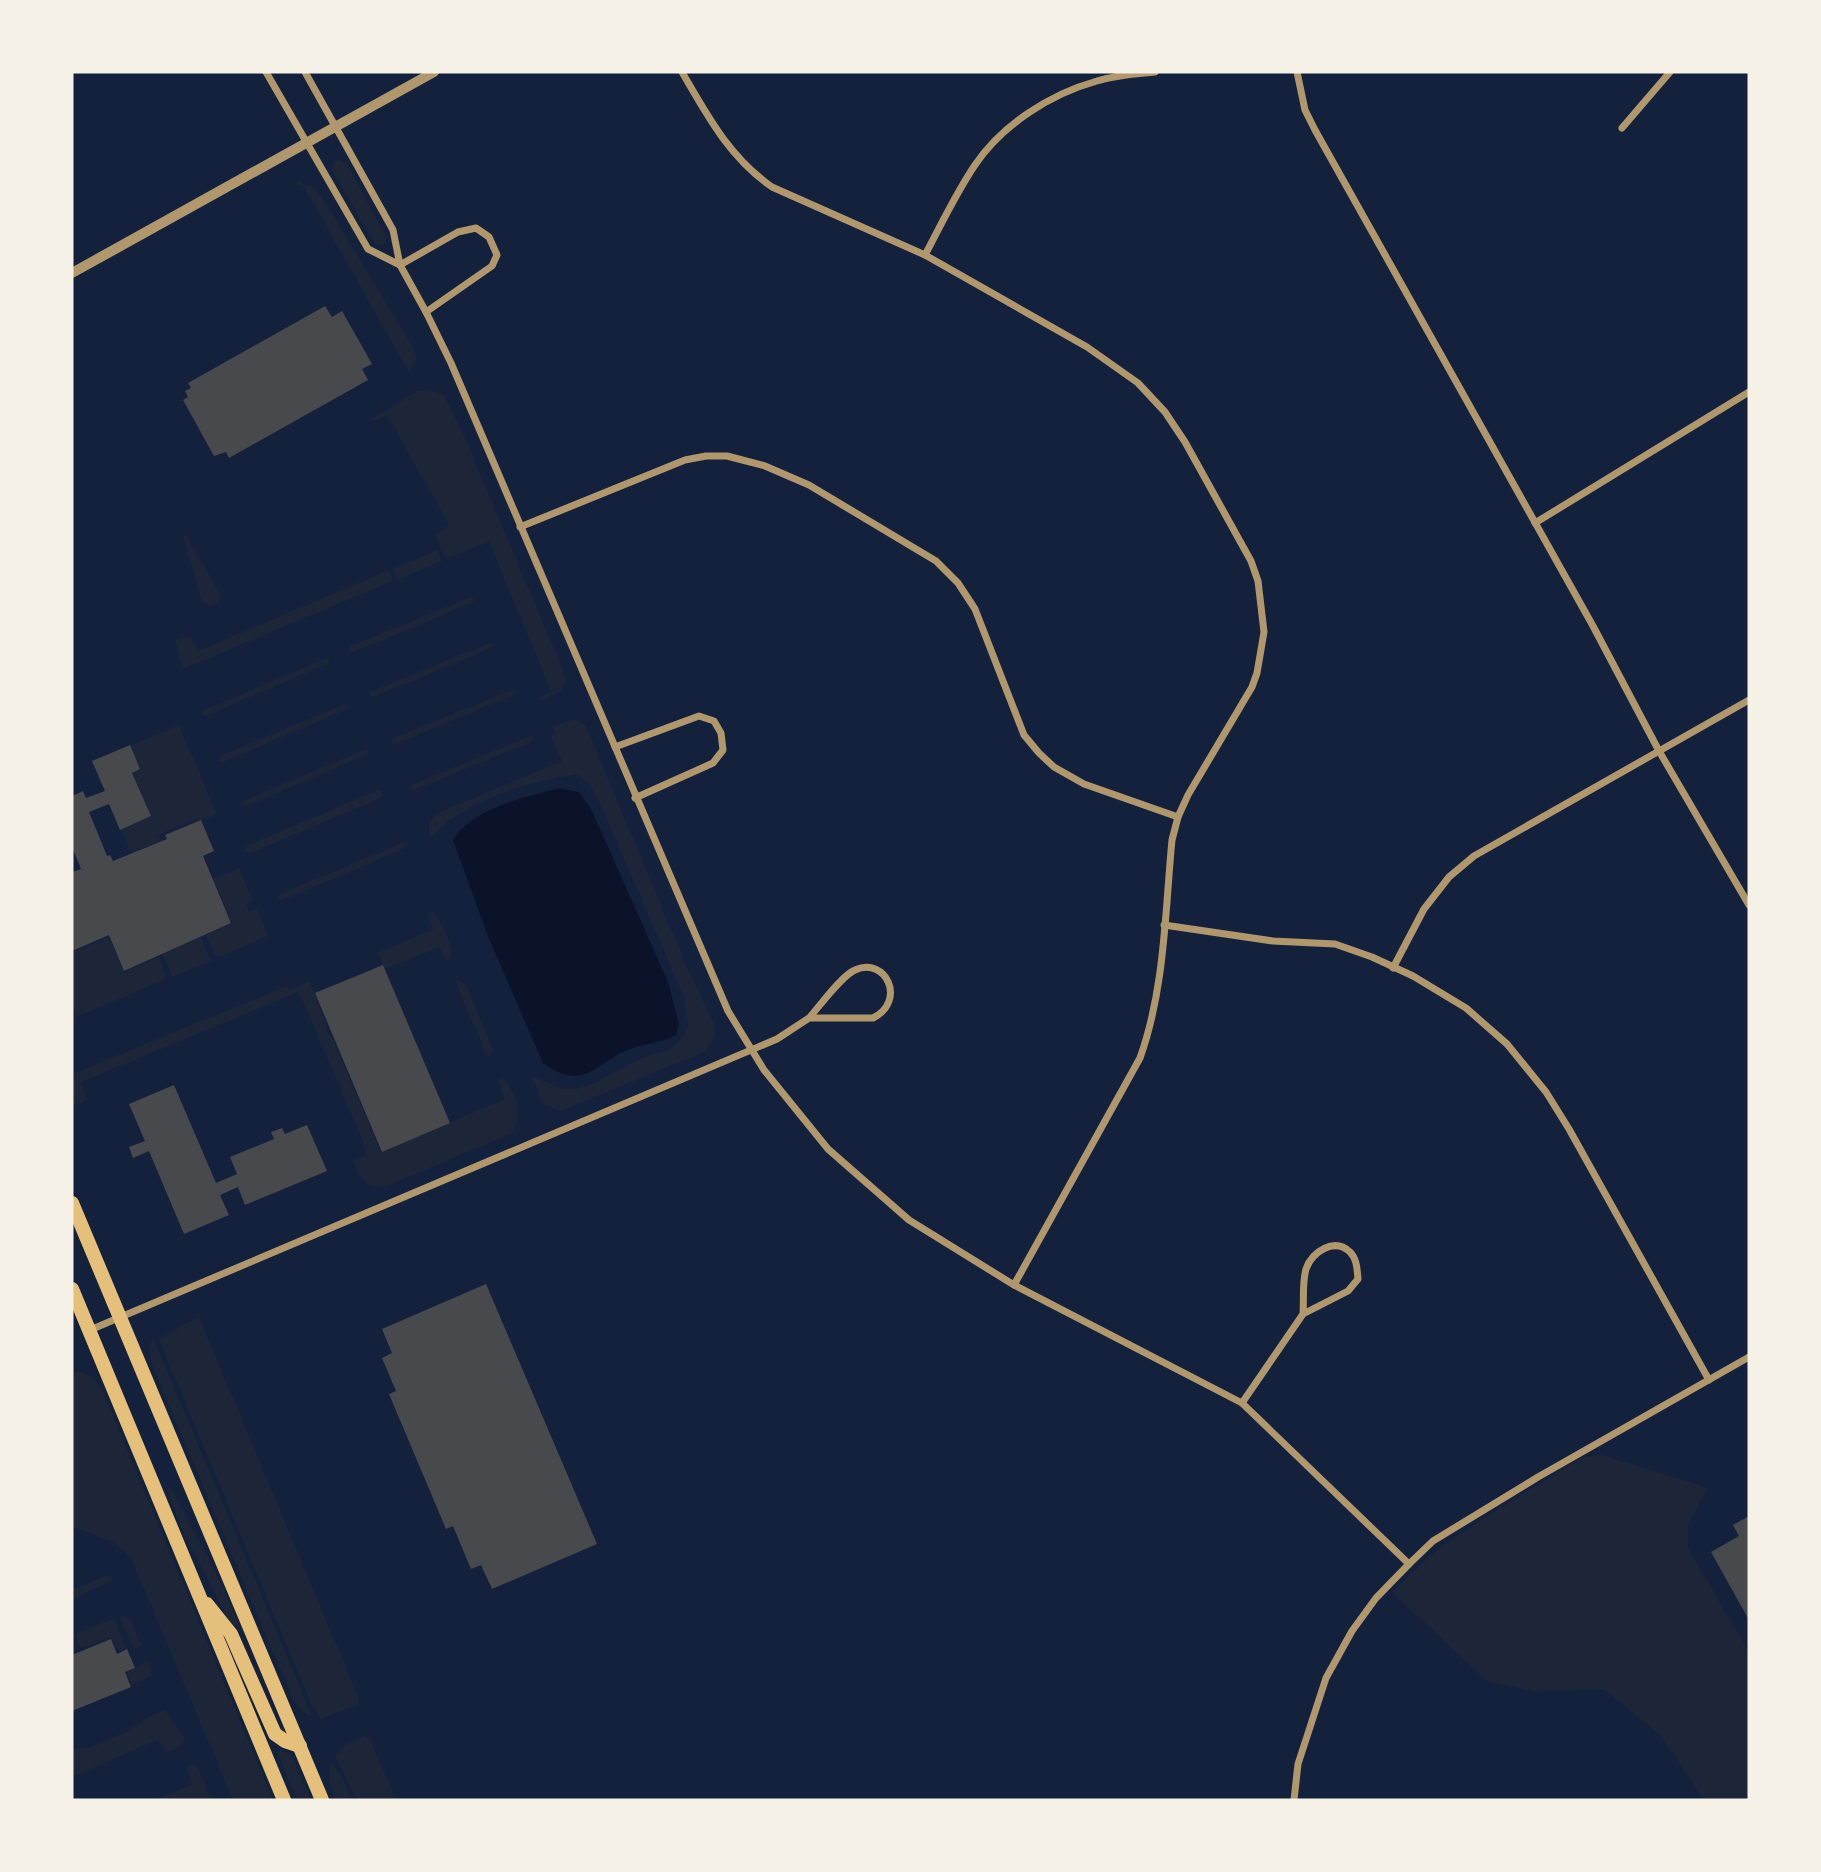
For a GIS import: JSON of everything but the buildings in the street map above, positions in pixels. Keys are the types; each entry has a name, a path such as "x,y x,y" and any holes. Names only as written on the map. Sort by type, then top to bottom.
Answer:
{"main road":[{"path":"72,1203 323,1800"},
{"path":"72,1289 284,1800"},
{"path":"197,1592 232,1634 275,1734 300,1746"}],"street":[{"path":"266,72 368,249 400,265"},
{"path":"305,72 393,230 400,265 451,363 635,798 728,1011 750,1049 828,1149 909,1220 1014,1286 1242,1403 1409,1564"},
{"path":"72,274 434,72"},
{"path":"682,72 715,131 757,177 795,198 925,255 1087,347 1138,383 1165,412 1185,442 1251,561 1261,594 1264,632 1257,673 1245,700 1178,817 1172,841 1159,980 1153,1016 1140,1058 1014,1286"},
{"path":"925,255 975,165 1021,118 1089,83 1156,72"},
{"path":"1297,72 1305,110 1315,130 1659,751 1749,905"},
{"path":"1622,128 1670,72"},
{"path":"400,265 458,232 477,228 489,237 496,255 492,266 426,312"},
{"path":"1535,523 1749,392"},
{"path":"520,527 685,460 706,456 727,456 765,466 798,480 936,561 958,583 980,620 1024,735 1054,767 1084,784 1178,817"},
{"path":"1393,968 1424,909 1461,866 1489,846 1749,700"},
{"path":"615,747 699,716 714,721 721,733 723,750 713,763 635,798"},
{"path":"1164,925 1273,941 1335,944 1413,976 1466,1008 1490,1028 1525,1063 1546,1092 1709,1380"},
{"path":"90,1330 777,1039 809,1018 855,970 869,968 887,979 890,1002 873,1018 809,1018"},
{"path":"1242,1403 1303,1314 1348,1291 1358,1279 1357,1264 1349,1251 1333,1245 1318,1251 1306,1269 1303,1314"},
{"path":"1294,1800 1297,1764 1326,1678 1352,1631 1368,1609 1409,1564 1433,1541 1538,1477 1749,1357"}],"shaded area":[{"path":"339,159 346,163 387,237 384,245 375,244 332,170 333,163"},
{"path":"297,181 315,188 325,202 414,349 416,361 409,372 304,187 297,184"},
{"path":"430,390 444,395 464,436 565,675 566,680 561,691 541,701 540,697 551,691 489,542 446,559 436,535 449,525 387,415 374,421 372,419 418,391"},
{"path":"186,535 220,594 215,605 209,606 202,601 183,536"},
{"path":"437,550 442,561 397,580 393,569"},
{"path":"389,570 393,581 183,669 175,640 190,636 198,651"},
{"path":"471,597 474,600 471,603 354,652 349,650 351,646"},
{"path":"490,643 493,645 489,649 373,697 369,696 370,692"},
{"path":"327,658 330,661 327,664 205,716 201,715 202,711"},
{"path":"512,690 515,692 511,696 395,744 391,743 392,739"},
{"path":"345,704 348,706 345,710 223,762 219,761 220,756"},
{"path":"572,720 586,726 686,965 714,1023 715,1032 712,1042 704,1052 561,1111 543,1104 531,1076 562,1089 577,1089 639,1059 668,1050 683,1036 688,1026 684,997 599,801 590,785 578,774 498,794 462,812 430,838 429,828 433,818 445,810 562,761 551,735 555,733 553,727"},
{"path":"179,725 217,814 201,821 199,818 158,835 160,841 131,853 121,830 151,816 133,773 140,770 130,746"},
{"path":"531,736 534,738 531,742 414,790 410,789 411,785"},
{"path":"366,749 369,752 366,755 244,807 239,806 241,802"},
{"path":"560,788 579,792 592,811 668,982 679,1025 676,1035 620,1053 591,1072 570,1076 543,1063 487,934 453,840 473,820 500,805"},
{"path":"379,790 384,794 381,798 253,852 244,851 248,845"},
{"path":"405,842 408,845 405,848 283,900 278,899 280,894"},
{"path":"239,868 253,901 246,904 249,912 257,908 268,936 219,957 214,955 206,935 232,923 213,879"},
{"path":"430,911 439,919 446,932 451,958 446,961 440,947 385,969 377,953 433,930 428,914"},
{"path":"109,937 124,972 159,957 166,975 164,980 76,1017 72,1006 72,952"},
{"path":"201,937 211,961 172,977 163,953"},
{"path":"457,979 466,985 493,1050 489,1057 456,983"},
{"path":"309,981 327,1026 326,1031 333,1040 381,1152 505,1099 498,1082 502,1078 517,1104 517,1119 512,1133 392,1184 377,1187 366,1183 353,1161 367,1155 362,1139 299,992 81,1082 87,1100 72,1106 72,1074 287,986 290,990"},
{"path":"199,1317 359,1700 357,1705 321,1719 311,1704 158,1337 161,1338"},
{"path":"153,1337 313,1718 299,1709 291,1695 152,1365 149,1349"},
{"path":"72,1372 91,1377 103,1392 273,1800 233,1800 131,1558 114,1542 72,1527"},
{"path":"1602,1455 1708,1488 1688,1525 1688,1548 1749,1652 1749,1800 1704,1800 1661,1736 1605,1690 1535,1691 1488,1682 1392,1592 1439,1548 1514,1499 1583,1457"},
{"path":"171,1487 221,1583 239,1625 233,1628 183,1532 167,1489"},
{"path":"108,1575 113,1581 72,1599 72,1590"},
{"path":"119,1616 130,1619 141,1646 134,1649"},
{"path":"114,1618 126,1647 118,1651 112,1637 81,1648 76,1634"},
{"path":"148,1661 151,1676 132,1685 127,1672"},
{"path":"165,1710 184,1737 178,1747 165,1752 157,1740 72,1777 72,1749 92,1747"},
{"path":"364,1736 369,1737 396,1800 357,1800 335,1756 344,1746"},
{"path":"281,1749 292,1756 311,1800 297,1800 277,1752"},
{"path":"331,1762 352,1800 335,1800 330,1781"},
{"path":"191,1764 197,1766 211,1800 156,1800 192,1784 187,1769"}]}
